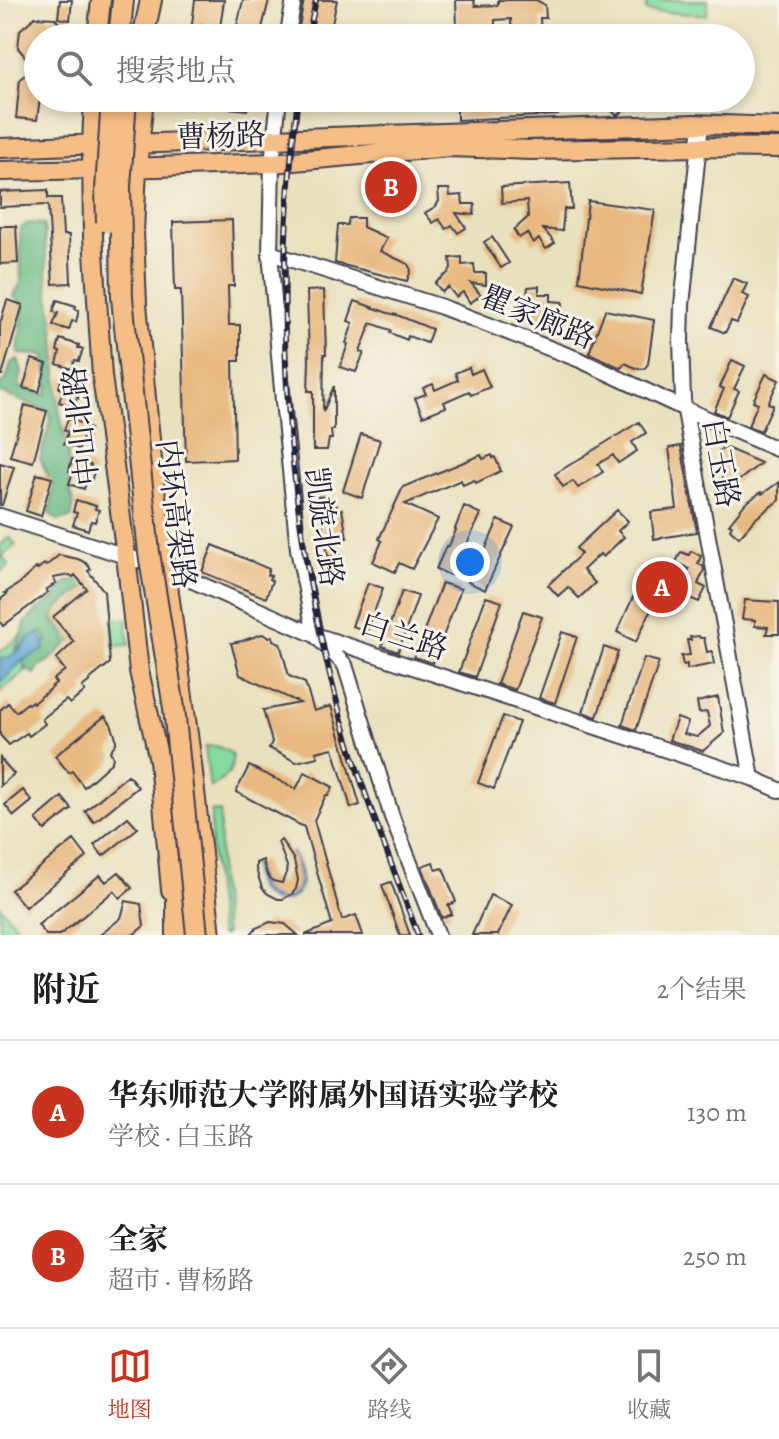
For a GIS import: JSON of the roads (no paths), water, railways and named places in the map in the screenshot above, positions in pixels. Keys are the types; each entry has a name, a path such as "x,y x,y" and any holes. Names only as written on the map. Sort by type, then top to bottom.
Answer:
{"highway":[{"path":"112,24 113,0"},
{"path":"120,24 123,0"},
{"path":"135,24 138,0"},
{"path":"146,24 151,0"},
{"name":"内环高架路","path":"117,112 106,190 116,369 136,549 161,709 183,935"},
{"name":"内环高架路","path":"118,112 122,298 149,553 174,708 197,935"},
{"path":"176,935 177,871"}],"main road":[{"path":"98,24 101,0"},
{"path":"154,24 158,0"},
{"name":"中山北路","path":"93,112 93,237 101,362 139,671 159,760 176,935"},
{"path":"142,112 134,232 137,304 153,469 211,935"},
{"name":"曹杨路","path":"0,148 701,124 779,127"},
{"name":"曹杨路","path":"0,171 272,163 449,147 531,150 779,148"}],"street":[{"path":"290,24 294,0"},
{"name":"凯旋北路","path":"277,112 272,163 270,253 298,549 315,635"},
{"name":"白玉路","path":"701,124 682,305 685,409 752,778"},
{"name":"瞿家廊路","path":"270,253 442,307 580,360 779,450"},
{"name":"白兰路","path":"0,516 166,569 315,635 752,778"},
{"path":"315,635 345,665 392,817 438,935"},
{"path":"752,778 779,790"}],"water":[{"path":"39,634 44,650 23,660 0,683 0,660 21,649 28,638"},
{"path":"292,852 300,871 300,886 294,896 284,901 273,900 263,894 255,882 253,864 256,864 258,881 265,892 274,897 284,897 292,893 297,884"}],"railway":[{"path":"311,24 316,0"},
{"path":"297,112 285,250 285,327 295,481 306,557 320,632 346,735 418,935"}],"place":[{"name":"全家","path":"391,187"},
{"name":"华东师范大学附属外国语实验学校","path":"662,587"}]}
